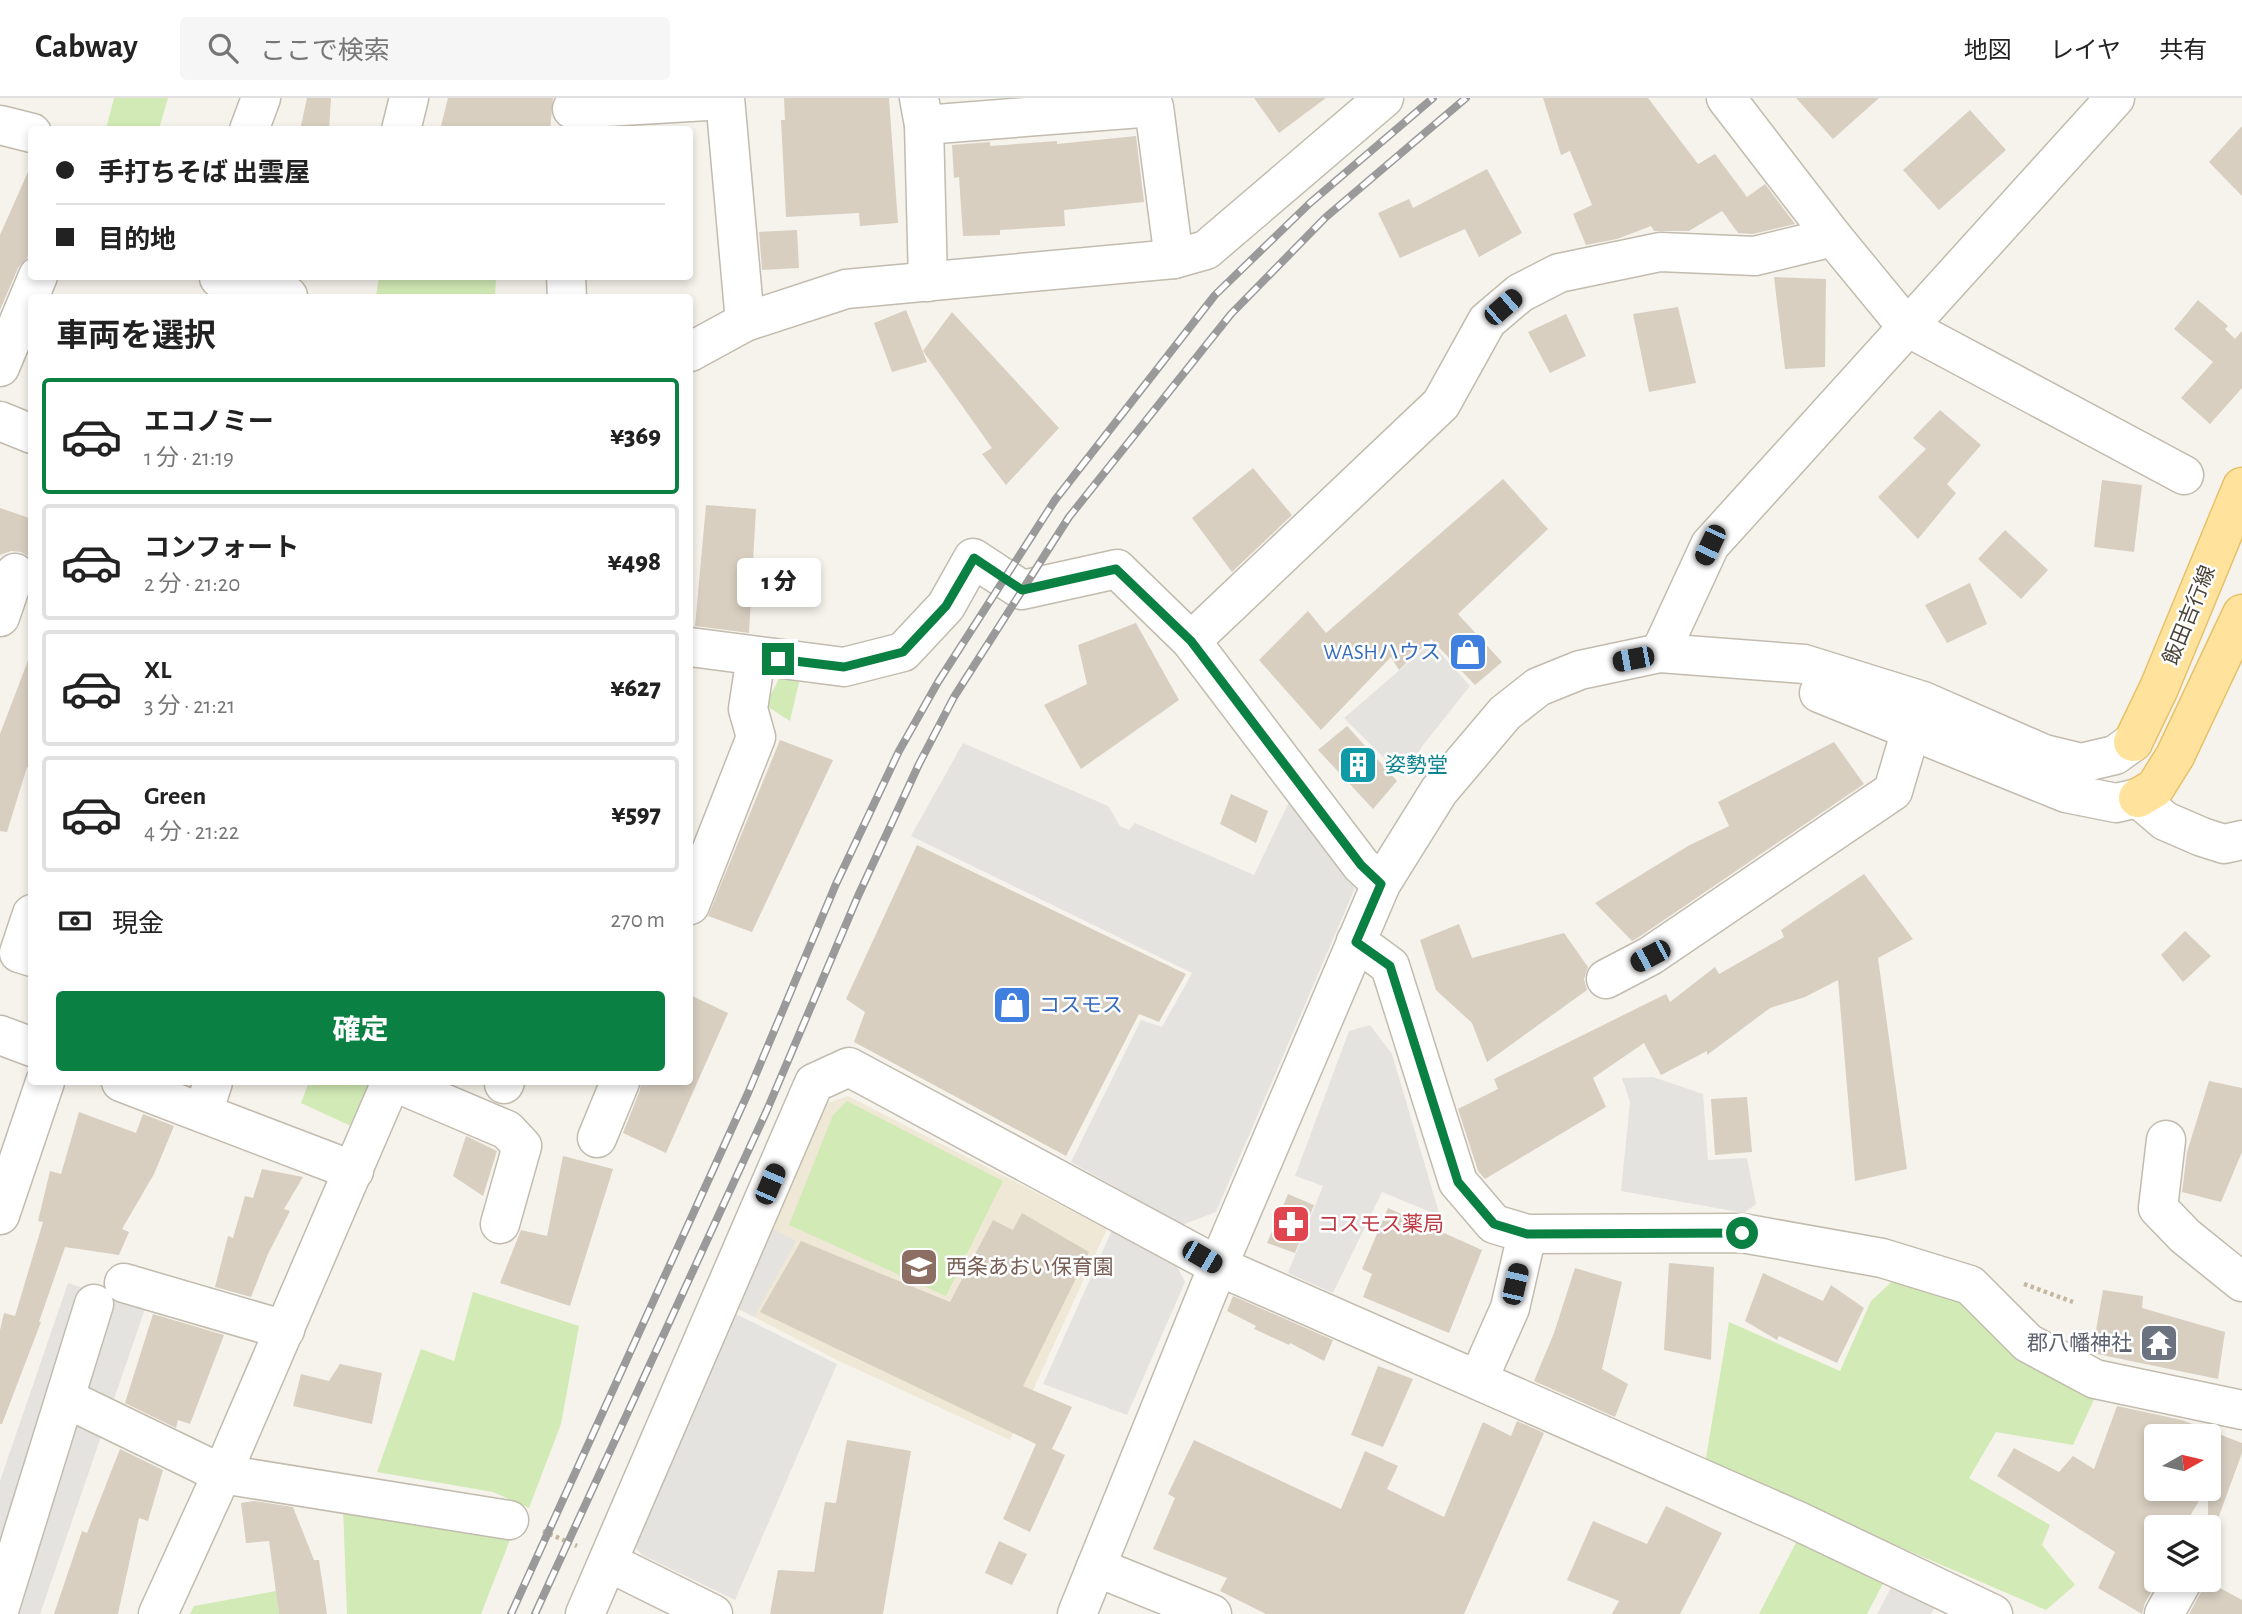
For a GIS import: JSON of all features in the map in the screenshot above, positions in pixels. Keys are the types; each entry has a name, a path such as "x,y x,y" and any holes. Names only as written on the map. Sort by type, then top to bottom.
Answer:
{"main road":[{"name":"飯田吉行線","path":"2133,742 2159,688 2242,487"},
{"path":"2127,800 2154,788 2175,756 2242,614"}],"street":[{"path":"402,126 409,98"},
{"path":"693,350 745,322 846,289 1174,259 1206,250 1384,98"},
{"path":"1726,98 1833,237 1907,327 2184,475"},
{"path":"1660,653 1710,545 2115,98"},
{"path":"572,112 725,99 745,322"},
{"path":"928,282 921,111 1154,107 1174,259"},
{"path":"0,125 28,132"},
{"path":"1191,641 1441,404 1487,321 1520,293 1559,273 1660,252 1755,256 1833,237"},
{"path":"217,284 276,294"},
{"path":"0,367 28,300"},
{"path":"0,421 28,432"},
{"path":"693,654 756,656 844,667 903,652 946,606 974,558 1022,590 1116,569 1191,641 1361,865 1381,884"},
{"path":"0,617 15,574"},
{"path":"1077,1614 1218,1266 1381,884 1439,791 1506,713 1538,687 1580,670 1660,653 1804,664 1923,701 2044,754 2081,763 2115,755 2133,742"},
{"path":"693,897 756,737 748,709 756,656"},
{"path":"1740,660 2066,793 2127,800 2197,835 2224,844 2242,840"},
{"path":"1606,979 1650,956 1893,791 1911,730"},
{"path":"2133,742 2127,800 2132,829 2185,853 2215,862 2242,861"},
{"path":"28,926 19,953 28,956"},
{"path":"1356,942 1390,966 1458,1182 1494,1224 1527,1234 1742,1233 1882,1258 1970,1285 2028,1343 2095,1379 2242,1410"},
{"path":"0,1035 28,1046"},
{"path":"584,1614 814,1083 849,1067 1218,1266 1798,1521 1993,1614"},
{"path":"0,1215 44,1085"},
{"path":"138,1085 208,1097 354,1171"},
{"path":"158,1614 222,1474 391,1085"},
{"path":"399,1085 507,1130 522,1146 500,1224"},
{"path":"597,1138 619,1085"},
{"path":"2166,1140 2158,1208 2185,1236 2242,1282"},
{"path":"1478,1380 1510,1308 1527,1234"},
{"path":"0,1607 65,1398 109,1294 285,1330"},
{"path":"65,1398 222,1474 509,1520"},
{"path":"608,1562 713,1614"},
{"path":"1096,1567 1212,1614"},
{"path":"2164,1614 2176,1592"}],"path":[{"path":"509,1520 548,1533 608,1562"}],"shaded area":[{"path":"1431,643 1470,686 1423,745 1403,777 1344,718"},
{"path":"963,743 1108,806 1120,826 1129,830 1135,823 1254,875 1289,802 1355,888 1216,1212 1182,1225 1071,1162 1141,1020 1162,1027 1192,973 911,836"},
{"path":"1370,1025 1392,1054 1440,1216 1382,1192 1333,1293 1288,1273 1323,1186 1295,1176 1349,1031"},
{"path":"1653,1077 1703,1094 1708,1160 1747,1158 1756,1204 1744,1213 1621,1191 1630,1102 1622,1078"},
{"name":"西条あおい保育園","path":"848,1096 1107,1229 1010,1440 839,1361 731,1305 819,1106"},
{"path":"766,1225 796,1241 754,1317 731,1305"},
{"path":"1113,1228 1172,1257 1185,1282 1127,1415 1043,1384"},
{"path":"68,1283 145,1309 40,1614 0,1614 0,1481"},
{"path":"732,1312 837,1364 735,1600 642,1555 630,1541"},
{"path":"1897,1577 1939,1600 1931,1614 1877,1614"}],"green space":[{"path":"114,98 168,98 160,126 107,126"},
{"path":"379,280 496,280 495,294 376,294"},
{"path":"780,677 799,682 790,721 768,707 768,700"},
{"path":"308,1085 373,1085 355,1128 301,1103"},
{"path":"847,1101 1003,1181 946,1296 789,1225 833,1115"},
{"path":"1900,1274 1965,1295 2098,1391 2073,1445 1996,1432 1969,1478 2050,1525 2042,1545 2075,1585 2046,1610 1705,1463 1729,1322 1840,1371 1871,1301"},
{"path":"473,1292 579,1326 561,1424 529,1508 493,1492 377,1472 421,1349 454,1361"},
{"path":"343,1507 513,1532 481,1614 347,1614"},
{"path":"1800,1535 1887,1576 1867,1614 1759,1614"},
{"path":"276,1591 279,1614 190,1614 194,1606"}],"building":[{"path":"307,98 331,98 329,126 301,126"},
{"path":"448,98 553,98 550,126 441,126"},
{"path":"784,98 889,98 898,223 860,226 859,213 786,217 781,120 785,120"},
{"path":"1254,98 1326,98 1279,133"},
{"path":"1543,98 1648,98 1698,164 1715,154 1747,197 1765,184 1795,224 1753,234 1738,233 1722,211 1689,231 1654,231 1651,226 1617,239 1586,245 1573,214 1592,205 1570,151 1561,155"},
{"path":"1796,98 1879,98 1833,139"},
{"path":"1970,110 2006,150 1939,210 1903,170"},
{"path":"2242,126 2242,196 2209,162"},
{"path":"1136,136 1144,202 1064,210 1065,226 1000,230 1000,235 963,236 959,177 954,178 952,145 990,142 990,146 1057,141 1057,144"},
{"path":"1487,169 1522,233 1479,257 1465,229 1400,258 1378,213 1409,199 1413,208"},
{"path":"28,172 28,256 18,268 0,310 0,235"},
{"path":"797,230 799,268 762,270 759,232"},
{"path":"1774,277 1826,279 1825,367 1785,369"},
{"path":"2198,300 2228,326 2225,329 2235,339 2242,331 2242,388 2210,424 2181,398 2213,362 2174,329"},
{"path":"1678,307 1696,383 1649,392 1633,314"},
{"path":"906,310 927,362 892,372 874,323"},
{"path":"952,312 1059,428 1006,485 982,454 992,448 923,351"},
{"path":"1566,314 1586,356 1550,373 1528,332"},
{"path":"1940,410 1981,445 1947,484 1956,493 1918,539 1878,497 1926,449 1913,438"},
{"path":"1253,468 1292,515 1232,572 1192,518"},
{"path":"1503,479 1548,529 1458,614 1502,662 1475,685 1431,639 1399,670 1391,657 1321,730 1259,660 1308,611 1326,633"},
{"path":"2102,480 2142,485 2134,552 2094,547"},
{"path":"706,505 756,509 749,633 695,626"},
{"path":"0,508 28,518 28,556 21,552 11,551 0,555"},
{"path":"2005,530 2048,570 2021,599 1978,559"},
{"path":"1970,583 1987,624 1947,643 1925,605"},
{"path":"1136,623 1179,700 1081,769 1044,705 1087,684 1078,645"},
{"path":"28,661 28,767 7,832 0,831 0,734"},
{"name":"姿勢堂","path":"1347,726 1397,781 1373,809 1318,750"},
{"path":"780,740 833,760 752,932 708,916"},
{"path":"1834,742 1864,784 1639,937 1632,941 1595,903 1688,846 1729,826 1718,802"},
{"path":"1231,794 1268,811 1256,843 1220,824"},
{"name":"コスモス","path":"917,845 1186,974 1159,1022 1139,1014 1066,1156 854,1042 865,1012 846,999"},
{"path":"1864,874 1913,939 1878,958 1907,1169 1855,1181 1838,980 1805,997 1770,1008 1707,1055 1707,1051 1661,1075 1644,1043 1593,1078 1606,1107 1485,1179 1478,1171 1458,1109 1498,1089 1494,1079 1666,994 1670,1002 1715,967 1719,974 1784,937 1781,930"},
{"path":"1459,924 1472,958 1564,933 1588,967 1584,979 1587,990 1487,1062 1472,1023 1436,990 1420,940"},
{"path":"2185,931 2211,956 2183,982 2161,955"},
{"path":"693,996 728,1013 666,1153 623,1133 641,1085 693,1085"},
{"path":"2209,1081 2242,1088 2242,1152 2221,1202 2182,1192 2187,1152"},
{"path":"1747,1097 1752,1152 1715,1155 1711,1099"},
{"path":"79,1112 136,1133 143,1114 174,1126 154,1174 122,1229 129,1232 119,1255 65,1247 41,1322 0,1424 0,1330 4,1313 15,1316 43,1222 38,1221 50,1171 61,1174"},
{"path":"466,1136 497,1151 483,1196 453,1176"},
{"path":"563,1156 613,1169 570,1306 500,1283 521,1230 547,1236"},
{"path":"262,1169 303,1177 284,1209 290,1211 268,1254 251,1297 215,1287 228,1236 233,1238 245,1196 253,1198"},
{"name":"コスモス薬局","path":"1288,1194 1314,1205 1295,1253 1267,1243"},
{"path":"1388,1208 1482,1250 1449,1333 1363,1297 1372,1274 1362,1269"},
{"path":"1022,1213 1089,1252 1023,1386 1072,1407 1052,1449 1065,1455 1030,1532 1003,1519 1036,1444 760,1312 801,1241 950,1302 993,1220 1013,1230"},
{"path":"1669,1263 1714,1267 1711,1360 1664,1350"},
{"path":"1575,1268 1622,1282 1602,1369 1628,1384 1615,1417 1534,1381 1554,1333"},
{"path":"1763,1273 1823,1301 1831,1285 1864,1308 1837,1363 1779,1336 1777,1340 1745,1321"},
{"name":"郡八幡神社","path":"2103,1290 2143,1296 2142,1308 2225,1332 2218,1379 2092,1353"},
{"path":"1233,1296 1333,1340 1324,1361 1290,1343 1289,1345 1254,1329 1256,1326 1227,1311"},
{"path":"153,1314 224,1335 190,1424 178,1420 176,1428 125,1403"},
{"path":"340,1364 382,1373 372,1424 293,1406 301,1374 329,1381"},
{"path":"1378,1366 1413,1379 1383,1447 1351,1435"},
{"path":"2117,1406 2192,1424 2144,1424 2144,1502 2198,1502 2191,1515 2144,1515 2144,1592 2151,1592 2142,1614 2098,1588 2115,1552 1997,1476 2014,1448 2059,1472 2073,1456 2094,1469"},
{"path":"1517,1421 1544,1433 1464,1614 1266,1614 1220,1591 1227,1578 1153,1549 1175,1498 1168,1494 1194,1440 1341,1509 1365,1451 1398,1466 1387,1489 1444,1517 1483,1422 1511,1436"},
{"path":"2221,1435 2242,1443 2242,1453 2219,1515 2208,1515 2208,1502 2221,1502"},
{"path":"847,1440 911,1451 883,1614 770,1614 778,1570 814,1572 825,1502 836,1503"},
{"path":"120,1449 163,1470 148,1521 139,1518 118,1614 54,1614 82,1531 87,1533"},
{"path":"254,1501 293,1507 314,1560 319,1560 327,1614 279,1614 269,1541 246,1543 241,1503"},
{"path":"1666,1506 1722,1533 1680,1614 1612,1614 1619,1601 1567,1580 1593,1521 1647,1544"},
{"path":"999,1541 1027,1554 1012,1585 985,1573"},
{"path":"2221,1589 2242,1600 2242,1614 2189,1614 2201,1592 2221,1592"}],"railway":[{"path":"511,1614 748,1093 836,884 899,751 938,682 1055,500 1215,295 1310,203 1433,98"},
{"path":"535,1614 767,1110 858,896 919,764 954,697 1069,517 1231,314 1326,217 1466,98"}],"place":[{"name":"WASHハウス","path":"1468,652"},
{"name":"姿勢堂","path":"1358,765"},
{"name":"コスモス","path":"1012,1005"},
{"name":"コスモス薬局","path":"1291,1224"},
{"name":"西条あおい保育園","path":"919,1267"},
{"name":"郡八幡神社","path":"2159,1343"}],"route":[{"path":"778,659 844,667 903,652 946,606 974,558 1022,590 1116,569 1191,641 1361,865 1381,884 1356,942 1390,966 1458,1182 1494,1224 1527,1234 1742,1233"}]}
